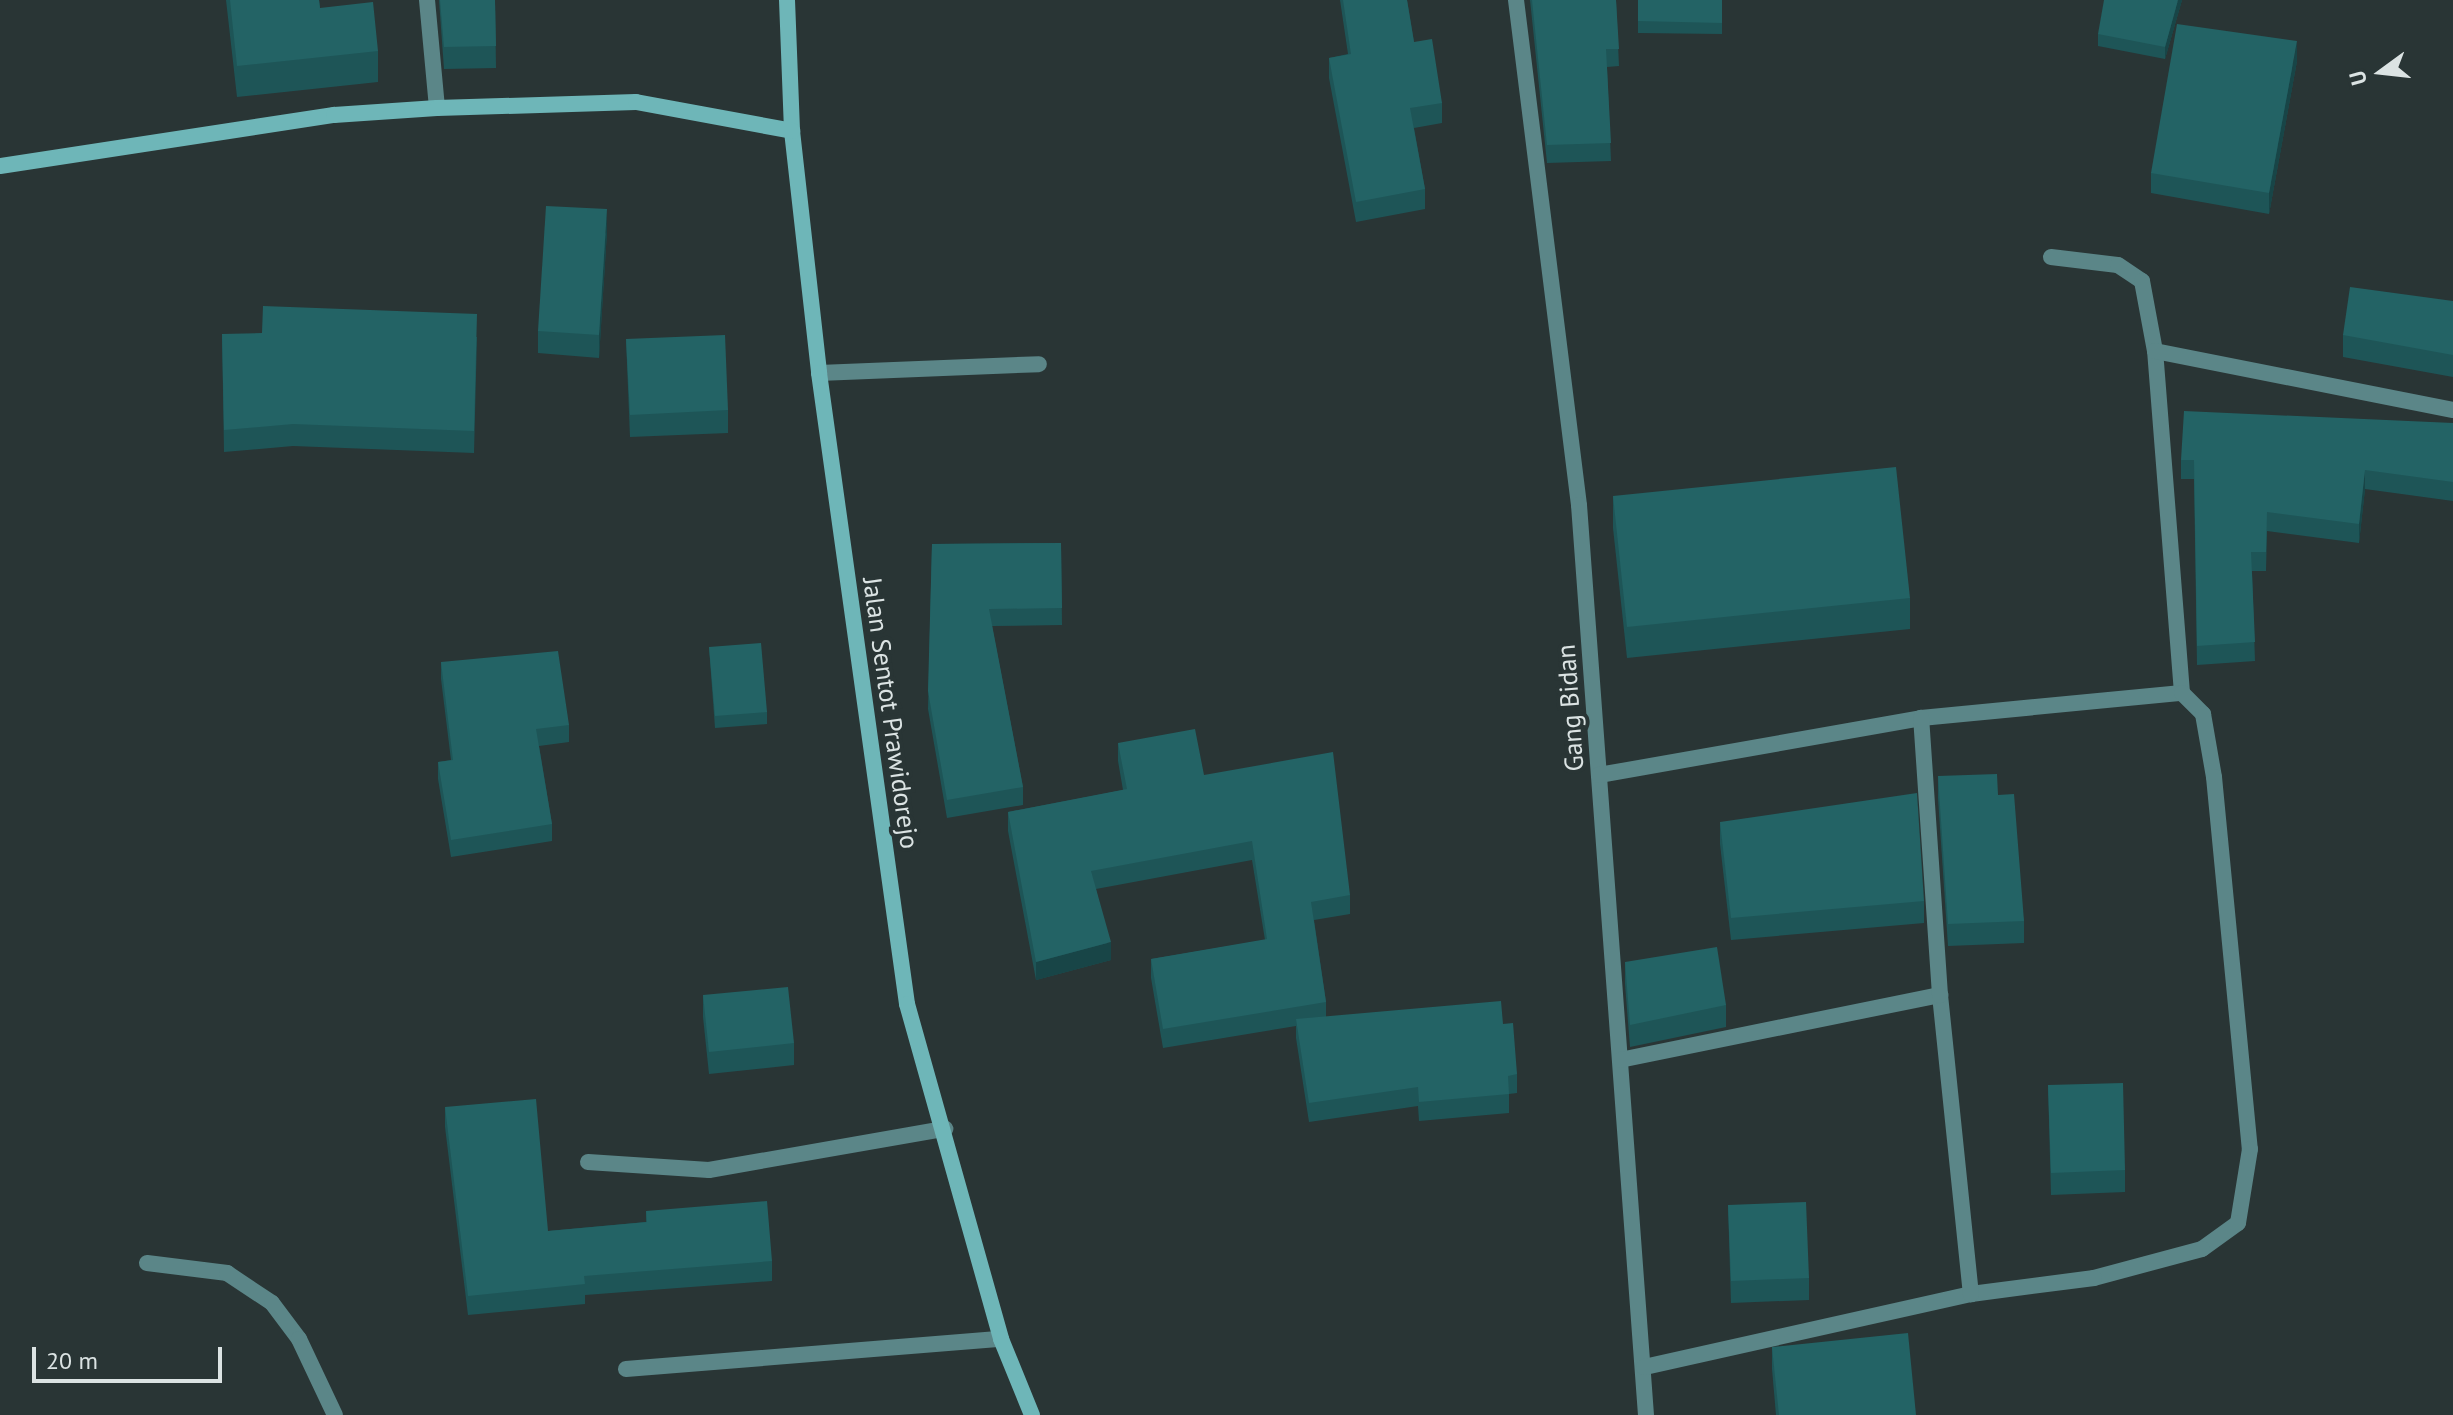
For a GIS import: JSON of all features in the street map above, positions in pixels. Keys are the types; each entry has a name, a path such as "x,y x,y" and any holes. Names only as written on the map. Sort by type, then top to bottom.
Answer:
{"main road":[{"name":"Jalan Sentot Prawidorejo","path":"787,0 792,131 819,373 907,1004 945,1129 1001,1339 1032,1415"},
{"path":"0,166 334,115 437,108 636,102 792,131"}],"street":[{"path":"427,0 437,108"},
{"name":"Gang Bidan","path":"1516,0 1579,505 1646,1415"},
{"path":"1644,1367 1971,1294 2094,1278 2202,1249 2238,1223 2250,1149 2214,777 2203,714 2182,693 2155,351 2142,281 2118,265 2051,257"},
{"path":"2155,351 2453,410"},
{"path":"819,373 1039,364"},
{"path":"1599,775 1921,718 2182,693"},
{"path":"1921,718 1940,995 1971,1294"},
{"path":"1620,1060 1940,995"},
{"path":"588,1162 709,1170 945,1129"},
{"path":"147,1263 227,1273 272,1303 299,1339 335,1415"},
{"path":"626,1369 1001,1339"}],"building":[{"path":"230,0 319,0 320,8 373,2 378,51 237,66"},
{"path":"440,0 495,0 496,46 444,47"},
{"path":"1343,0 1407,0 1414,42 1432,39 1442,103 1410,108 1425,189 1356,202 1329,58 1351,54"},
{"path":"1532,0 1616,0 1619,49 1606,49 1611,143 1547,145"},
{"path":"1638,0 1722,0 1722,23 1638,21"},
{"path":"2104,0 2178,0 2165,47 2098,34"},
{"path":"2177,24 2297,41 2269,193 2151,173"},
{"path":"546,206 607,209 599,335 538,331"},
{"path":"2350,287 2453,301 2453,355 2343,335"},
{"path":"263,306 477,314 474,431 293,424 224,430 222,334 262,333"},
{"path":"725,335 728,410 630,415 626,339"},
{"path":"2184,411 2453,423 2453,482 2365,470 2359,524 2267,512 2266,552 2251,552 2255,642 2197,646 2194,460 2181,460"},
{"path":"1896,467 1910,598 1627,627 1613,496"},
{"path":"1061,543 1062,608 989,609 1023,787 947,800 928,691 932,544"},
{"path":"761,643 767,712 715,716 709,647"},
{"path":"558,651 569,725 536,729 552,824 451,840 438,762 453,760 441,662"},
{"path":"1195,729 1204,775 1333,752 1350,895 1311,902 1326,1002 1163,1029 1151,959 1267,939 1252,841 1091,871 1111,942 1036,962 1008,812 1127,789 1118,743"},
{"path":"1997,774 1998,795 2014,794 2024,921 1948,924 1938,776"},
{"path":"1917,793 1924,901 1731,918 1720,822"},
{"path":"1717,947 1726,1005 1630,1025 1625,962"},
{"path":"788,987 794,1043 709,1052 703,995"},
{"path":"1501,1001 1503,1024 1513,1023 1517,1074 1508,1076 1509,1094 1419,1102 1418,1087 1309,1103 1296,1019"},
{"path":"2123,1083 2125,1170 2051,1173 2048,1085"},
{"path":"536,1099 548,1231 647,1222 646,1211 767,1201 772,1261 584,1276 585,1284 468,1296 445,1107"},
{"path":"1806,1202 1809,1278 1731,1281 1728,1205"},
{"path":"1908,1333 1916,1415 1779,1415 1772,1347"}]}
